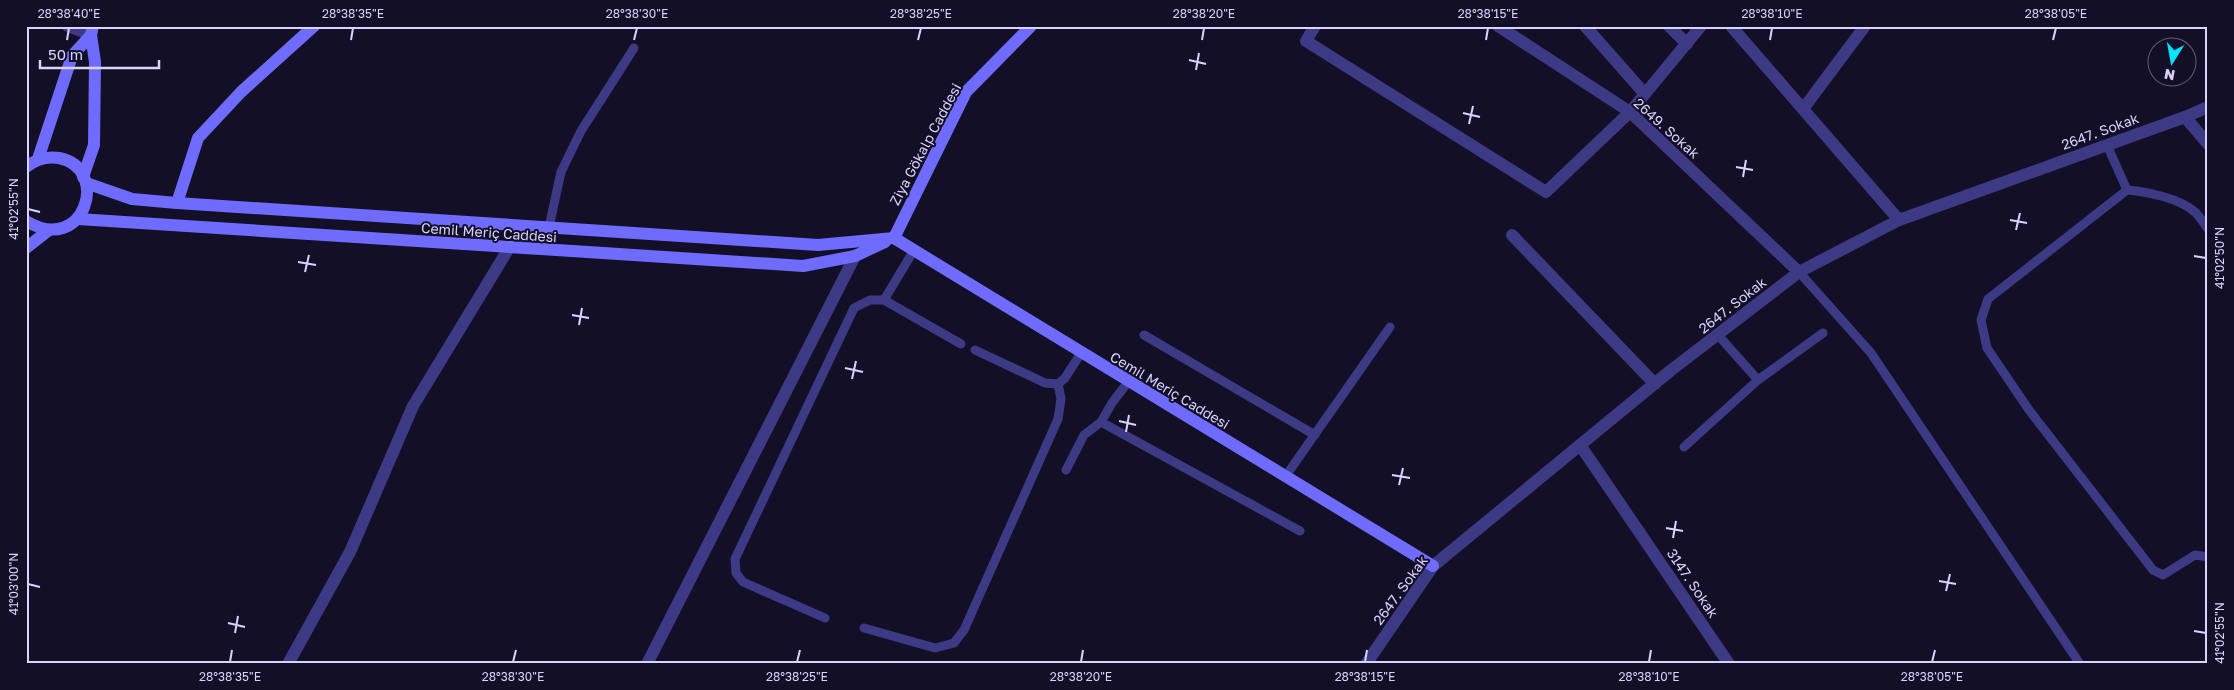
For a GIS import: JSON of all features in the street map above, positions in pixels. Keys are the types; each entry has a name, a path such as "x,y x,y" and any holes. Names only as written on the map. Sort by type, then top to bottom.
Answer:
{"street":[{"path":"68,26 92,30"},
{"path":"177,203 198,138 241,92 314,26"},
{"name":"Ziya Gökalp Caddesi","path":"894,238 966,92 1031,26"},
{"path":"1315,26 1306,41 1546,192 1630,112 1701,26"},
{"name":"2649. Sokak","path":"1498,26 1630,112 1800,272"},
{"path":"1585,26 1645,94"},
{"path":"1669,26 1687,44"},
{"path":"1731,26 1899,220"},
{"path":"1803,109 1864,26"},
{"path":"29,164 72,56 92,30"},
{"path":"84,180 94,145 95,62 92,30"},
{"name":"2647. Sokak","path":"1366,664 1433,566 1655,384 1800,272 1899,220 2208,107"},
{"path":"2185,117 2208,144"},
{"path":"26,221 37,227 50,230 70,226 78,219 86,205 87,194 84,180 72,164 62,159 50,157 29,164"},
{"name":"Cemil Meriç Caddesi","path":"84,180 132,199 177,203 818,244 894,238 1433,566"},
{"name":"Cemil Meriç Caddesi","path":"78,219 803,266 855,256 894,238"},
{"path":"26,248 50,230"},
{"path":"1512,235 1655,384"},
{"path":"288,664 350,552 413,406 509,248"},
{"path":"647,664 855,256"},
{"name":"3147. Sokak","path":"1580,445 1729,664"}],"lane":[{"path":"549,227 561,172 581,131 634,48"},
{"path":"2107,145 2127,190"},
{"path":"2208,228 2195,212 2174,201 2151,193 2127,190 1988,299 1981,320 1987,348 2029,410 2152,570 2163,575 2195,555 2208,557"},
{"path":"884,300 914,250"},
{"path":"1800,272 1871,353 2080,664"},
{"path":"825,618 743,582 736,573 735,558 854,308 870,300 884,300 961,344"},
{"path":"1285,477 1390,327"},
{"path":"1684,446 1758,380 1823,333"},
{"path":"1144,335 1315,435"},
{"path":"1718,335 1758,380"},
{"path":"975,350 1045,383 1058,384 1065,378 1081,353"},
{"path":"1066,470 1084,435 1101,422 1112,403 1128,382"},
{"path":"864,628 935,648 954,643 964,630 1058,419 1061,399 1058,384"},
{"path":"1101,422 1300,531"}]}
